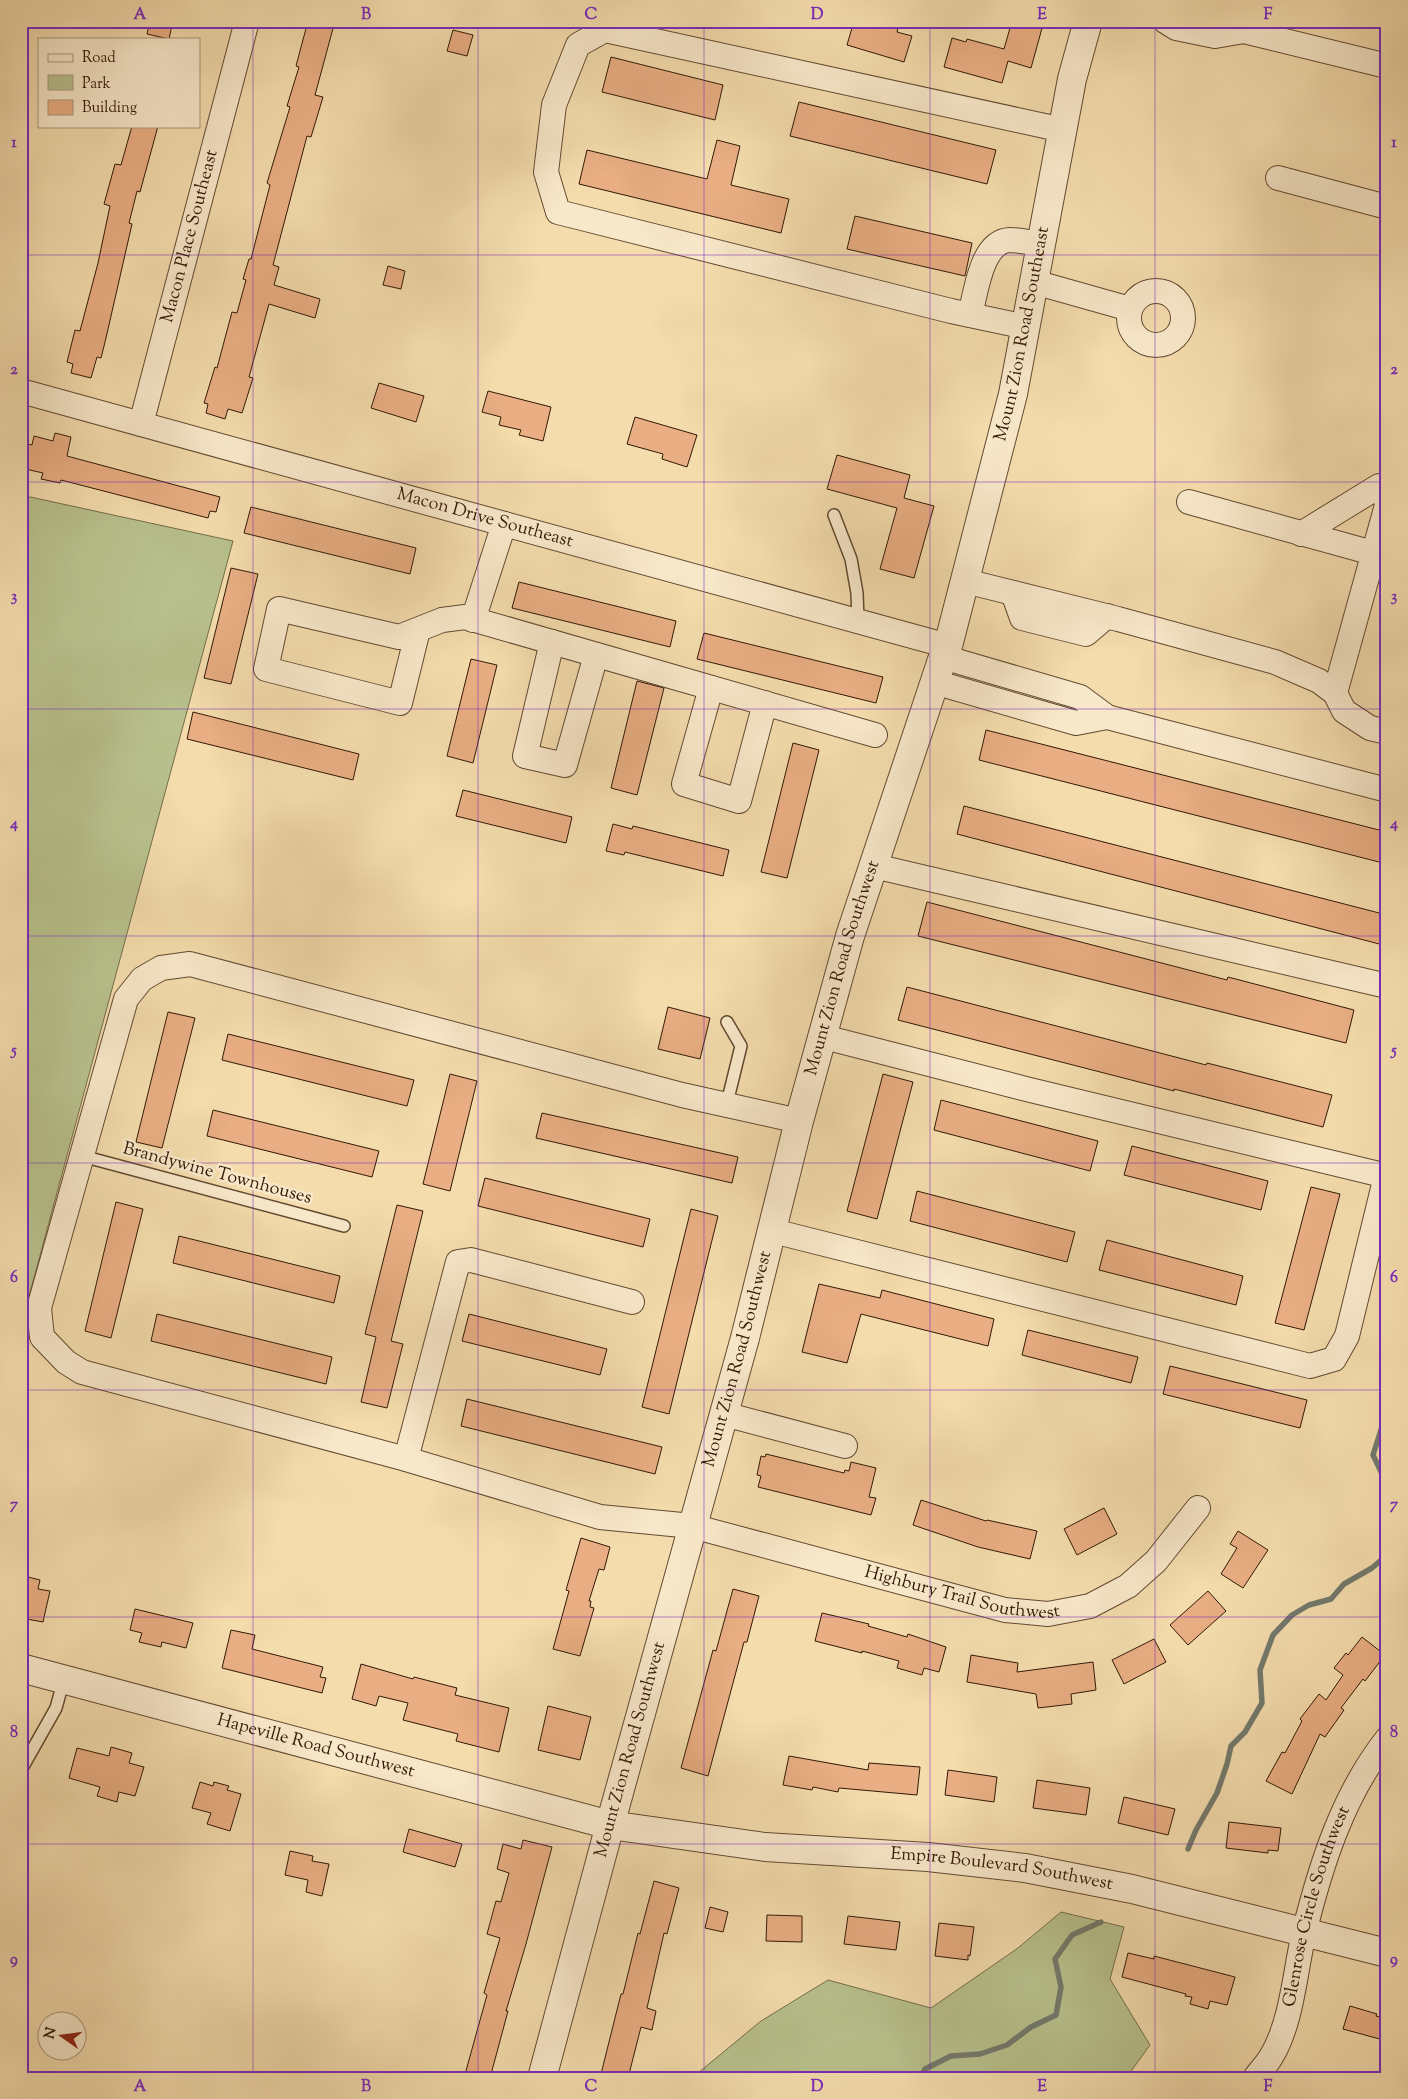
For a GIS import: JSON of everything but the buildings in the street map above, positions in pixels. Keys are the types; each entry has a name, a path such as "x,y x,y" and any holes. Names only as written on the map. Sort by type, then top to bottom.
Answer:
{"street":[{"name":"Macon Place Southeast","path":"141,424 246,21"},
{"name":"Mount Zion Road Southeast","path":"945,651 1013,394 1072,79 1088,21"},
{"path":"1165,21 1176,28 1215,36 1244,31 1387,66"},
{"path":"1026,327 970,315 558,212 546,172 554,105 578,45 605,30 1063,130"},
{"path":"1278,178 1387,207"},
{"path":"970,315 982,266 994,247 1009,240 1042,244"},
{"path":"1034,282 1130,309"},
{"name":"Macon Drive Southeast","path":"21,391 858,621 1080,697 1107,717"},
{"path":"1301,534 1378,486 1387,503 1335,693"},
{"path":"1189,502 1373,553"},
{"path":"473,620 504,524"},
{"path":"965,581 1013,593 1030,581 1063,607 1086,634 1107,616"},
{"path":"1013,593 1022,618 1098,597 1107,616 1275,662 1319,681 1335,693 1344,711 1370,728 1387,732"},
{"path":"418,630 400,703 266,669 279,608 399,637 442,620 465,617 875,735"},
{"path":"552,642 525,756 565,765 596,655"},
{"name":"Mount Zion Road Southwest","path":"542,2078 724,1414 773,1231 799,1121 824,1037 850,936 945,651"},
{"path":"934,682 1076,723 1107,717 1387,790"},
{"path":"711,688 684,784 739,801 765,703"},
{"path":"874,866 1387,986"},
{"name":"Highbury Trail Southwest","path":"799,1121 727,1103 682,1095 190,964 161,968 142,979 126,999 39,1308 42,1337 66,1362 82,1372 406,1459 600,1517 692,1526 1005,1610 1048,1614 1090,1606 1128,1586 1156,1561 1198,1508"},
{"path":"773,1231 1310,1366 1334,1359 1346,1336 1386,1176 824,1037"},
{"path":"406,1459 458,1262 471,1260 632,1302"},
{"path":"724,1414 845,1446"},
{"name":"Hapeville Road Southwest","path":"21,1668 610,1825"},
{"name":"Glenrose Circle Southwest","path":"1255,2078 1272,2056 1286,2019 1304,1932 1332,1838 1356,1785 1387,1739"},
{"name":"Empire Boulevard Southwest","path":"610,1825 765,1847 928,1857 1025,1868 1132,1889 1387,1953"}],"lane":[{"path":"834,516 851,559 858,621"},
{"path":"727,1022 741,1046 727,1103"},
{"name":"Brandywine Townhouses","path":"82,1156 344,1226"},
{"path":"21,1770 56,1708 64,1680"}],"green space":[{"path":"21,495 233,541 21,1326"},
{"path":"1061,1912 1124,1927 1110,1979 1150,2045 1126,2078 692,2078 761,2021 828,1980 931,2008 1018,1948"}],"waterway":[{"path":"1387,1411 1373,1455 1387,1484"},
{"path":"1188,1849 1196,1830 1217,1793 1231,1746 1245,1732 1262,1703 1260,1670 1273,1635 1292,1615 1309,1605 1331,1599 1344,1584 1372,1568 1387,1555"},
{"path":"920,2078 925,2069 951,2056 980,2054 1007,2045 1031,2027 1056,2015 1061,1987 1055,1959 1072,1935 1101,1922"}]}
